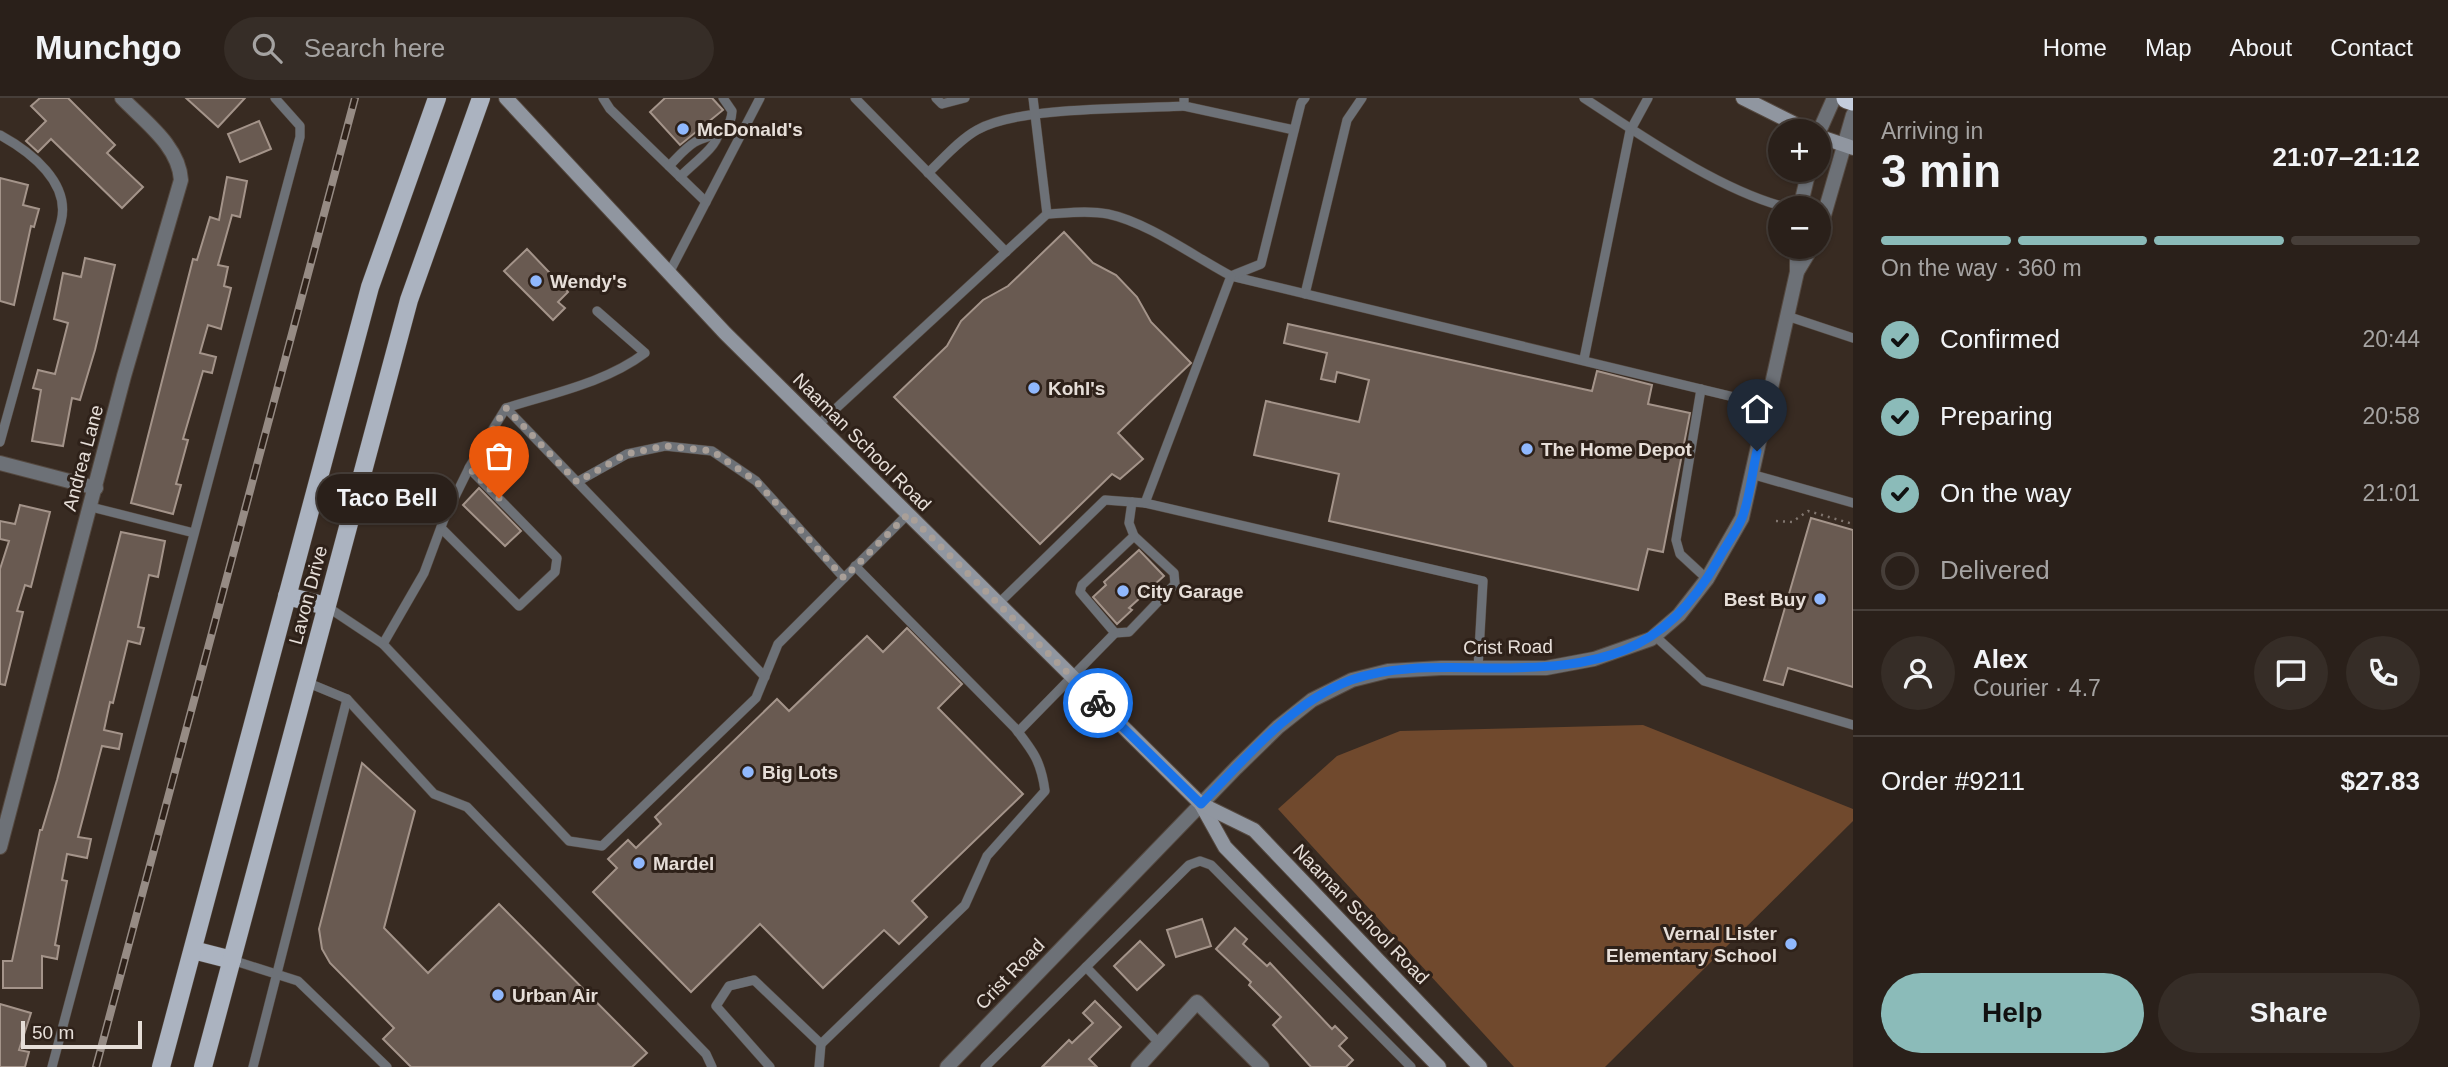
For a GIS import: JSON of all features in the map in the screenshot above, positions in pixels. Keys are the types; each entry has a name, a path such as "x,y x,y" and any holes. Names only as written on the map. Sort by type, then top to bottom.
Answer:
{"highway":[{"path":"1837,101 1853,100"}],"main road":[{"name":"Lavon Drive","path":"161,1067 370,287 437,98"},
{"name":"Lavon Drive","path":"203,1067 409,300 481,98"},
{"name":"Naaman School Road","path":"506,98 669,273 818,425 1201,804 1225,848 1439,1067"},
{"path":"1743,98 1785,119"},
{"path":"1831,140 1849,147"},
{"path":"287,596 326,606"},
{"name":"Naaman School Road","path":"1201,804 1254,830 1480,1067"},
{"path":"192,950 232,960"}],"street":[{"name":"Andrea Lane","path":"0,847 181,180 180,164 169,148 122,98"},
{"path":"1827,119 1837,101"},
{"path":"1831,199 1849,147 1853,116"},
{"name":"Crist Road","path":"947,1067 1201,804 1278,727 1311,700 1342,685 1388,671 1546,668 1594,659 1655,636 1679,615 1707,579 1742,518 1797,272 1797,259"},
{"name":"Crist Road","path":"1797,272 1805,259"},
{"path":"0,463 96,488"},
{"path":"1138,1067 1197,1002 1262,1067"}],"lane":[{"path":"52,1067 300,137 300,126 275,98"},
{"path":"603,98 706,202"},
{"path":"680,177 696,159 715,145 718,134 732,118 730,106 723,98"},
{"path":"669,273 760,98"},
{"path":"855,98 1006,252"},
{"path":"936,98 942,104 965,98"},
{"path":"1033,98 1047,214"},
{"path":"1305,294 1347,120 1362,98"},
{"path":"1584,98 1630,131 1768,203"},
{"path":"1584,359 1630,131 1648,98"},
{"path":"1145,503 1231,276 1261,264 1300,100"},
{"path":"928,173 975,131 999,121 1035,115 1184,102 1294,130"},
{"path":"669,166 697,141 718,134"},
{"path":"0,135 20,146 54,180 64,198 64,210 0,442"},
{"path":"818,425 1047,214 1094,212 1136,224 1231,276 1767,405"},
{"path":"383,644 424,573 441,528 469,468 506,408 600,378 625,368 645,353 597,310"},
{"path":"1787,316 1853,338"},
{"path":"1701,389 1676,540 1680,554 1707,579"},
{"path":"506,408 765,677"},
{"path":"577,482 626,454 665,446 712,451 756,481 844,578"},
{"path":"441,528 519,607 555,572 557,558 469,468"},
{"path":"1751,474 1853,503"},
{"path":"998,604 1105,500 1145,503 1483,581 1478,668"},
{"path":"1018,732 1115,633 1129,632 1175,584 1174,573 1134,536 1129,523 1132,502"},
{"path":"91,507 194,533"},
{"path":"326,606 383,644 569,841 602,846 756,698 778,644 908,514"},
{"path":"1115,633 1080,592 1082,585 1134,536"},
{"path":"819,1067 821,1044 965,905 988,856 1045,791 1042,767 1018,732 855,566"},
{"path":"1655,636 1704,681 1853,725"},
{"path":"306,682 347,699 434,794 467,807 706,1054 712,1067"},
{"path":"253,1067 347,699"},
{"path":"985,1067 1189,865 1206,862 1411,1067"},
{"path":"232,960 298,981 387,1067"},
{"path":"1086,967 1159,1043"},
{"path":"770,1067 716,1006 729,986 754,980 821,1044"}],"path":[{"path":"1776,521 1792,522 1808,511 1853,524"}],"shaded area":[{"path":"1643,725 1853,809 1853,821 1605,1067 1514,1067 1278,809 1337,756 1400,731"}],"building":[{"path":"40,98 68,98 115,145 107,153 143,187 122,208 51,139 38,152 26,141 46,121 31,106"},
{"path":"186,98 245,98 218,127"},
{"name":"McDonald's","path":"665,98 712,98 723,110 680,145 650,112"},
{"path":"259,121 271,149 240,162 228,134"},
{"path":"227,177 247,181 240,217 232,215 218,265 228,267 224,286 231,288 221,329 208,325 200,353 216,357 212,373 203,371 183,439 188,440 176,484 181,485 173,514 131,503 193,259 197,260 210,217 219,220"},
{"path":"0,178 28,185 23,205 39,209 34,227 31,226 14,305 0,301"},
{"name":"Kohl's","path":"1064,232 1093,263 1116,275 1137,297 1151,322 1191,363 1118,433 1143,459 1120,479 1112,474 1040,544 894,397 947,346 961,321 983,300 1008,286"},
{"name":"Wendy's","path":"527,249 568,292 558,302 565,308 553,320 504,271"},
{"path":"85,258 115,265 95,350 80,400 72,398 63,446 32,441 41,390 33,388 38,370 55,374 68,323 54,319 63,273 81,277"},
{"name":"The Home Depot","path":"1288,324 1592,391 1597,371 1652,385 1648,404 1690,413 1663,552 1648,549 1638,590 1329,521 1339,474 1254,455 1266,401 1359,422 1369,380 1337,372 1335,382 1321,379 1327,353 1284,343"},
{"path":"479,488 521,531 505,546 463,505"},
{"path":"20,505 50,512 31,587 25,585 17,611 23,612 5,685 0,684 0,569 9,541 0,539 0,521 15,524"},
{"name":"Best Buy","path":"1811,518 1853,530 1853,687 1788,668 1783,685 1764,680"},
{"path":"121,532 165,541 158,577 149,575 138,627 144,628 140,644 128,641 113,703 110,702 104,730 122,734 119,749 102,746 78,837 91,839 87,858 67,854 62,880 67,881 55,945 59,946 57,959 42,956 42,988 3,988 3,961 12,961 40,830 57,780"},
{"name":"City Garage","path":"1139,550 1164,576 1129,608 1132,610 1117,624 1093,597 1106,585 1104,582"},
{"path":"907,628 962,684 938,708 1023,794 912,901 927,917 899,944 884,930 823,988 760,924 691,992 593,892 617,868 608,859 628,840 636,848 661,824 655,817 777,699 789,711 867,636 883,652"},
{"name":"Urban Air","path":"362,763 415,811 384,928 428,973 499,904 647,1053 632,1067 411,1067 383,1039 394,1028 330,963 322,949 319,929"},
{"path":"1202,919 1211,946 1176,957 1167,930"},
{"path":"1235,928 1247,939 1243,944 1267,966 1270,963 1332,1029 1335,1026 1347,1038 1339,1046 1353,1060 1346,1067 1311,1067 1273,1025 1281,1017 1249,985 1251,982 1216,949"},
{"path":"1140,941 1164,965 1137,990 1114,966"},
{"path":"1095,1001 1121,1027 1089,1059 1097,1067 1042,1067 1069,1040 1072,1043 1093,1023 1083,1013"},
{"path":"0,1004 31,1013 19,1050 29,1052 25,1067 0,1067"}],"railway":[{"path":"96,1067 355,98"}],"way so far":[{"path":"499,498 469,468 506,408 577,482 626,454 665,446 712,451 756,481 844,578 908,514 1098,703"}],"place":[{"name":"McDonald's","path":"683,129"},
{"name":"Wendy's","path":"536,281"},
{"name":"Kohl's","path":"1034,388"},
{"name":"The Home Depot","path":"1527,449"},
{"name":"Taco Bell","path":"499,498"},
{"name":"City Garage","path":"1123,591"},
{"name":"Best Buy","path":"1820,599"},
{"name":"Big Lots","path":"748,772"},
{"name":"Mardel","path":"639,863"},
{"name":"Vernal Lister Elementary School","path":"1791,944"},
{"name":"Urban Air","path":"498,995"}],"route":[{"path":"1098,703 1201,804 1278,727 1311,700 1352,680 1388,671 1546,668 1594,659 1651,639 1679,615 1707,579 1742,518 1757,451"}]}
